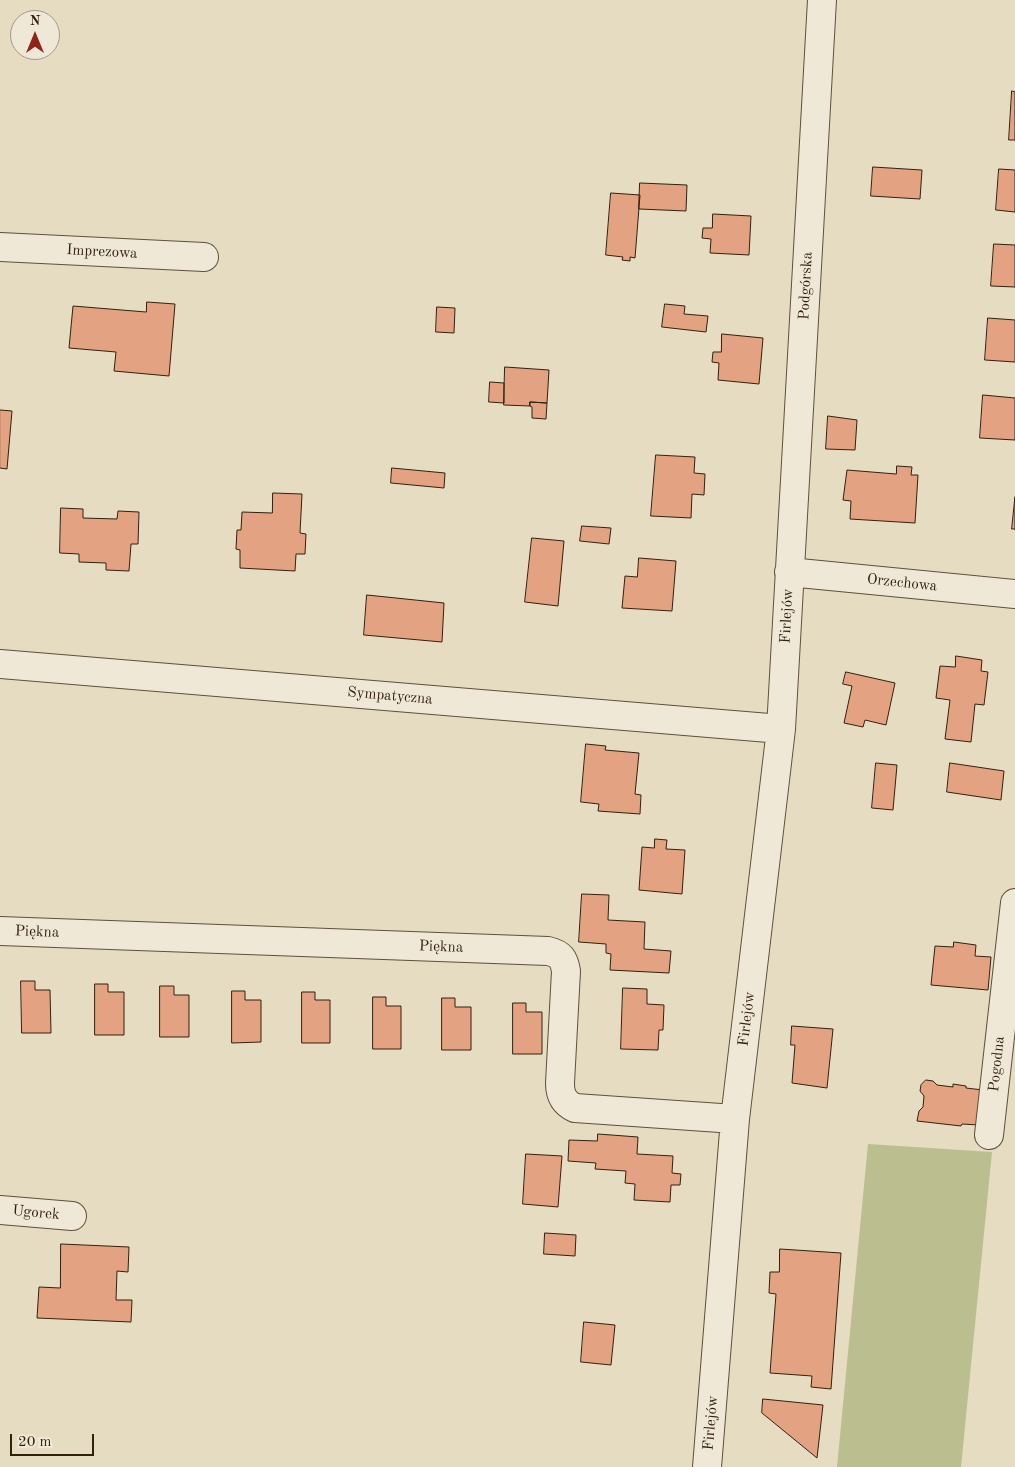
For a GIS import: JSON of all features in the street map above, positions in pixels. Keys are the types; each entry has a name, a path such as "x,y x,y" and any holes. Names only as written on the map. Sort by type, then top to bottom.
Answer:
{"street":[{"name":"Podgórska","path":"789,572 822,0"},
{"name":"Imprezowa","path":"0,247 204,257"},
{"name":"Orzechowa","path":"789,572 1015,594"},
{"name":"Firlejów","path":"707,1467 735,1118 781,729 789,572"},
{"name":"Sympatyczna","path":"0,664 781,729"},
{"name":"Pogodna","path":"989,1135 1015,903"},
{"name":"Piękna","path":"0,931 548,951 557,953 564,960 566,971 560,1094 567,1104 575,1108 735,1118"},
{"name":"Ugorek","path":"0,1210 72,1216"}],"green space":[{"path":"868,1144 992,1152 961,1467 837,1467"}],"building":[{"path":"1012,91 1015,92 1015,140 1009,140"},
{"path":"873,167 922,170 920,199 871,196"},
{"path":"999,169 1015,170 1015,212 996,210"},
{"path":"640,183 687,185 686,211 639,209"},
{"path":"611,193 640,195 635,258 630,257 630,261 622,260 623,257 606,255"},
{"path":"713,214 751,216 749,255 710,253 711,239 702,238 703,228 712,228"},
{"path":"994,244 1015,245 1015,287 991,286"},
{"path":"147,302 175,304 169,376 114,371 116,352 69,348 73,306 146,312"},
{"path":"665,304 685,306 684,314 708,316 706,332 662,327"},
{"path":"437,307 455,308 454,333 436,332"},
{"path":"988,318 1015,320 1015,362 985,360"},
{"path":"722,334 763,338 759,384 718,380 719,363 712,362 713,352 721,352"},
{"path":"505,367 549,370 547,403 530,402 530,406 504,405"},
{"path":"490,382 504,383 504,403 489,402"},
{"path":"983,395 1015,398 1015,440 980,438"},
{"path":"530,402 547,403 546,419 532,418"},
{"path":"0,410 12,411 7,469 0,468"},
{"path":"828,416 857,420 855,450 826,449"},
{"path":"656,455 695,457 694,473 705,474 704,495 692,494 691,518 651,516"},
{"path":"897,466 912,467 911,475 918,475 915,523 850,519 851,501 843,500 847,470 896,474"},
{"path":"392,468 445,473 444,488 391,483"},
{"path":"273,493 302,494 300,533 306,534 305,554 296,554 295,571 240,568 240,550 236,549 237,530 241,530 242,512 272,513"},
{"path":"1015,497 1015,529 1012,529"},
{"path":"61,508 83,509 83,518 117,519 118,511 139,512 138,544 131,544 129,571 106,570 106,563 79,562 79,554 60,553"},
{"path":"582,526 611,528 609,544 580,541"},
{"path":"532,538 564,541 558,606 525,602"},
{"path":"639,558 676,561 672,611 622,608 625,576 637,577"},
{"path":"367,595 444,603 442,642 364,635"},
{"path":"956,656 982,660 981,671 988,672 984,705 975,704 971,742 945,739 950,700 936,698 940,666 955,667"},
{"path":"846,672 895,683 886,725 865,720 863,727 844,723 852,686 843,684"},
{"path":"586,744 606,746 605,750 639,753 635,794 641,795 640,814 598,811 599,804 581,802"},
{"path":"876,763 897,765 893,810 872,808"},
{"path":"950,763 1004,771 1001,800 947,792"},
{"path":"655,839 667,840 666,849 685,850 682,894 639,890 642,847 654,848"},
{"path":"582,894 609,895 608,920 645,922 644,949 671,951 669,973 610,970 611,954 606,953 606,944 579,942"},
{"path":"954,942 976,945 975,956 991,957 988,990 931,985 935,946 953,947"},
{"path":"21,981 35,981 35,990 50,990 51,1033 22,1033"},
{"path":"95,984 108,984 108,992 124,992 124,1035 95,1035"},
{"path":"160,986 174,986 174,995 189,995 189,1037 160,1037"},
{"path":"623,988 647,989 647,1004 664,1005 663,1030 659,1030 658,1050 621,1049"},
{"path":"232,991 245,991 245,1000 261,1000 261,1042 232,1043"},
{"path":"302,992 315,992 315,1000 330,1000 330,1043 302,1043"},
{"path":"373,997 386,997 386,1006 401,1006 401,1049 373,1049"},
{"path":"442,998 455,998 455,1007 471,1007 471,1050 442,1050"},
{"path":"513,1003 526,1003 526,1012 542,1012 542,1054 513,1054"},
{"path":"792,1026 833,1029 827,1088 792,1083 795,1045 791,1045"},
{"path":"926,1080 933,1081 937,1085 953,1087 953,1084 983,1090 979,1125 962,1124 961,1126 917,1121 919,1111 923,1107 924,1096 920,1091 921,1085"},
{"path":"598,1134 638,1137 637,1154 673,1156 672,1173 681,1174 680,1185 671,1185 670,1202 634,1200 635,1184 625,1183 626,1171 595,1169 596,1163 568,1161 569,1140 597,1141"},
{"path":"526,1154 562,1156 558,1207 523,1204"},
{"path":"545,1233 576,1235 575,1256 544,1254"},
{"path":"61,1244 129,1247 128,1272 117,1271 116,1300 132,1300 131,1322 37,1318 39,1287 60,1288"},
{"path":"780,1249 841,1253 831,1389 811,1387 812,1376 770,1373 776,1294 769,1293 770,1272 779,1272"},
{"path":"584,1322 615,1325 611,1365 581,1362"},
{"path":"763,1399 823,1405 817,1458 762,1413"}]}
